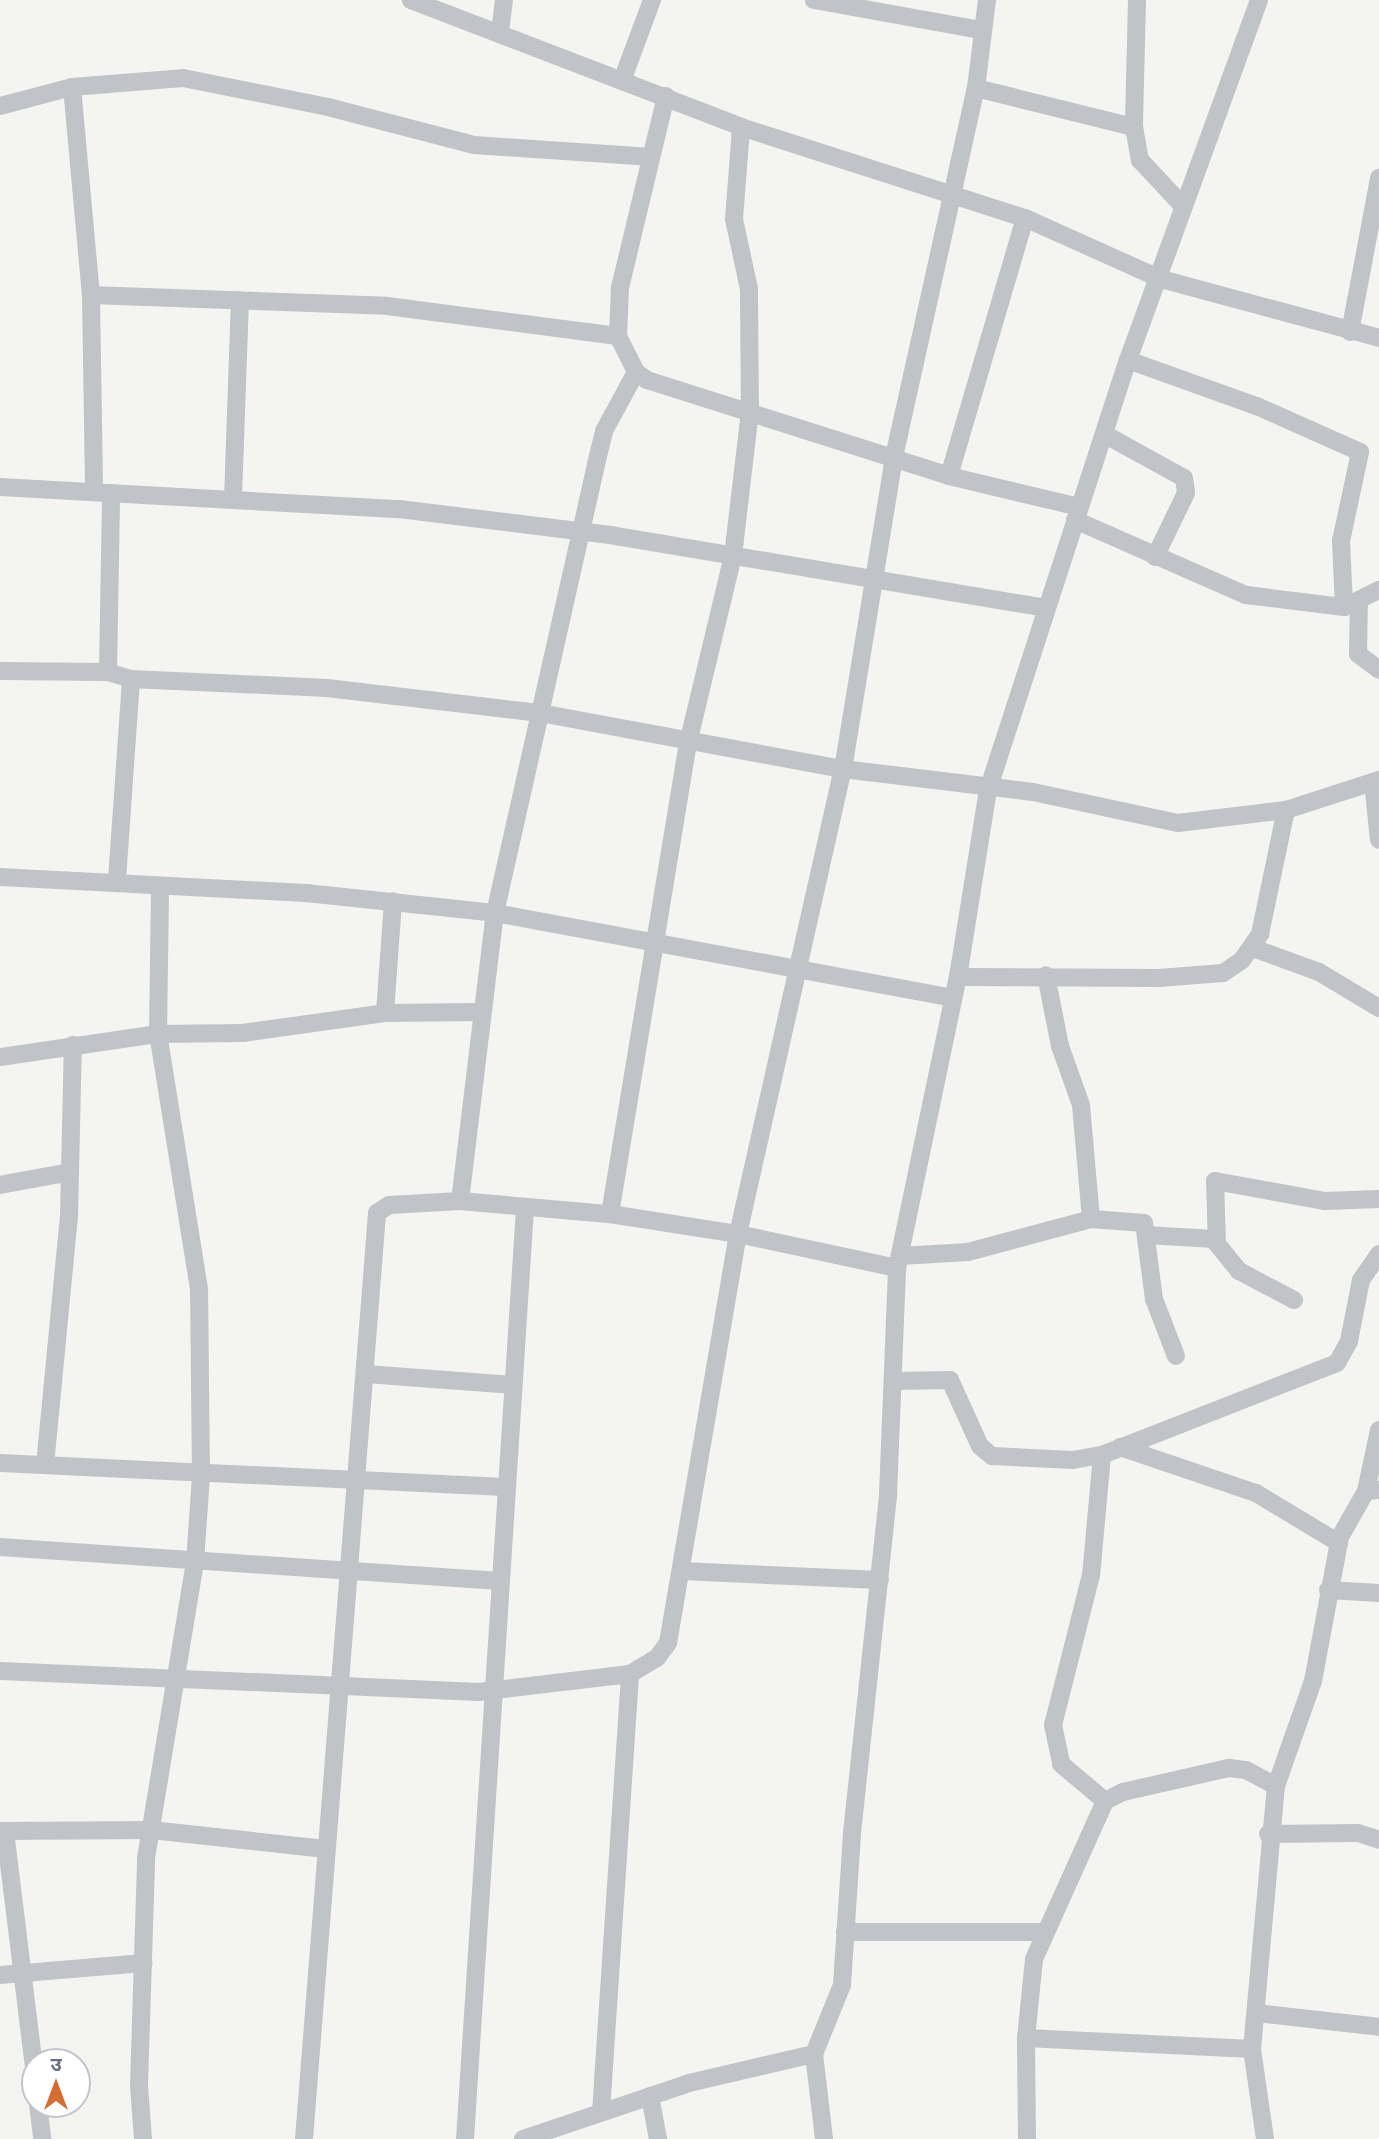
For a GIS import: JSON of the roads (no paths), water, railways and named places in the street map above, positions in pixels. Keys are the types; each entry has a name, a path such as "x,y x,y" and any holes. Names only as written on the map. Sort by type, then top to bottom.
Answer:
{"street":[{"path":"411,0 623,78 741,127 949,191 1025,218 1161,279 1379,338"},
{"path":"500,32 503,0"},
{"path":"623,78 652,0"},
{"path":"814,0 920,15 981,30"},
{"path":"0,1671 173,1682 496,1690 630,1674 657,1658 668,1643 738,1234 843,769 894,457 949,191 976,88 981,30 987,0"},
{"path":"1137,0 1134,127 1144,166 1184,206"},
{"path":"824,2139 814,2054 842,1985 880,1580 894,1381 899,1262 958,977 988,790 1128,360 1161,279 1184,206 1259,0"},
{"path":"0,106 72,87 183,78 328,107 474,145 648,157"},
{"path":"72,87 91,295 103,492 108,672"},
{"path":"976,88 1134,127"},
{"path":"666,96 648,157 620,286 618,336 636,372 647,380 949,476 1077,513 1155,558 1246,595 1352,603 1379,590"},
{"path":"610,1214 652,946 690,739 733,556 750,412 749,289 734,219 741,127"},
{"path":"1350,332 1379,178"},
{"path":"949,476 1025,218"},
{"path":"91,295 387,306 618,336"},
{"path":"233,499 240,300"},
{"path":"1128,360 1259,407 1360,452 1341,541 1358,654 1379,670"},
{"path":"460,1201 480,1012 495,913 584,532 604,431 636,372"},
{"path":"1104,434 1184,478 1186,494 1155,558"},
{"path":"0,487 399,509 584,532 873,577 1046,608"},
{"path":"0,671 108,672 131,680 327,688 540,713 843,769 988,790 1033,792 1178,823 1286,810 1376,781 1379,840"},
{"path":"117,880 131,680"},
{"path":"958,977 1207,977 1223,972 1252,948 1286,810"},
{"path":"0,877 117,880 160,887 393,901 495,913 652,946 800,968 952,998"},
{"path":"143,2139 143,1963 150,1829 195,1562 201,1476 199,1289 158,1034 160,887"},
{"path":"385,1013 393,901"},
{"path":"1252,948 1320,972 1379,1008"},
{"path":"1046,975 1060,1046 1081,1105 1091,1219"},
{"path":"0,1057 158,1034 243,1032 385,1013 480,1012"},
{"path":"45,1465 70,1172 73,1045"},
{"path":"0,1185 70,1172"},
{"path":"1294,1300 1239,1271 1215,1239 1217,1180 1325,1201 1379,1199"},
{"path":"304,2139 377,1213 389,1205 460,1201 610,1214 899,1262 968,1252 1091,1219 1139,1220 1146,1235 1154,1299 1176,1356"},
{"path":"465,2139 496,1690 504,1487 525,1208"},
{"path":"1146,1235 1215,1239"},
{"path":"894,1381 950,1380 980,1446 992,1456 1073,1460 1102,1455 1337,1363 1349,1341 1364,1273 1379,1254"},
{"path":"366,1374 512,1385"},
{"path":"1265,2139 1252,2049 1268,1835 1276,1786 1313,1681 1328,1590 1339,1543 1372,1490 1379,1430"},
{"path":"1120,1447 1256,1493 1339,1543"},
{"path":"1102,1455 1091,1575 1053,1725 1061,1764 1105,1801"},
{"path":"0,1463 201,1476 504,1487"},
{"path":"0,1547 350,1574 500,1581"},
{"path":"681,1572 880,1580"},
{"path":"1328,1590 1379,1593"},
{"path":"601,2112 630,1674"},
{"path":"1027,2139 1026,2038 1034,1959 1105,1801 1123,1791 1229,1768 1246,1770 1276,1786"},
{"path":"32,2048 2,1831 150,1829 326,1849"},
{"path":"1268,1835 1358,1833 1379,1840"},
{"path":"845,1932 1044,1932"},
{"path":"0,1975 143,1963"},
{"path":"1256,2013 1379,2027"},
{"path":"1026,2038 1252,2049"},
{"path":"523,2139 650,2096 814,2054"},
{"path":"650,2096 658,2139"},
{"path":"40,2118 42,2139"}]}
